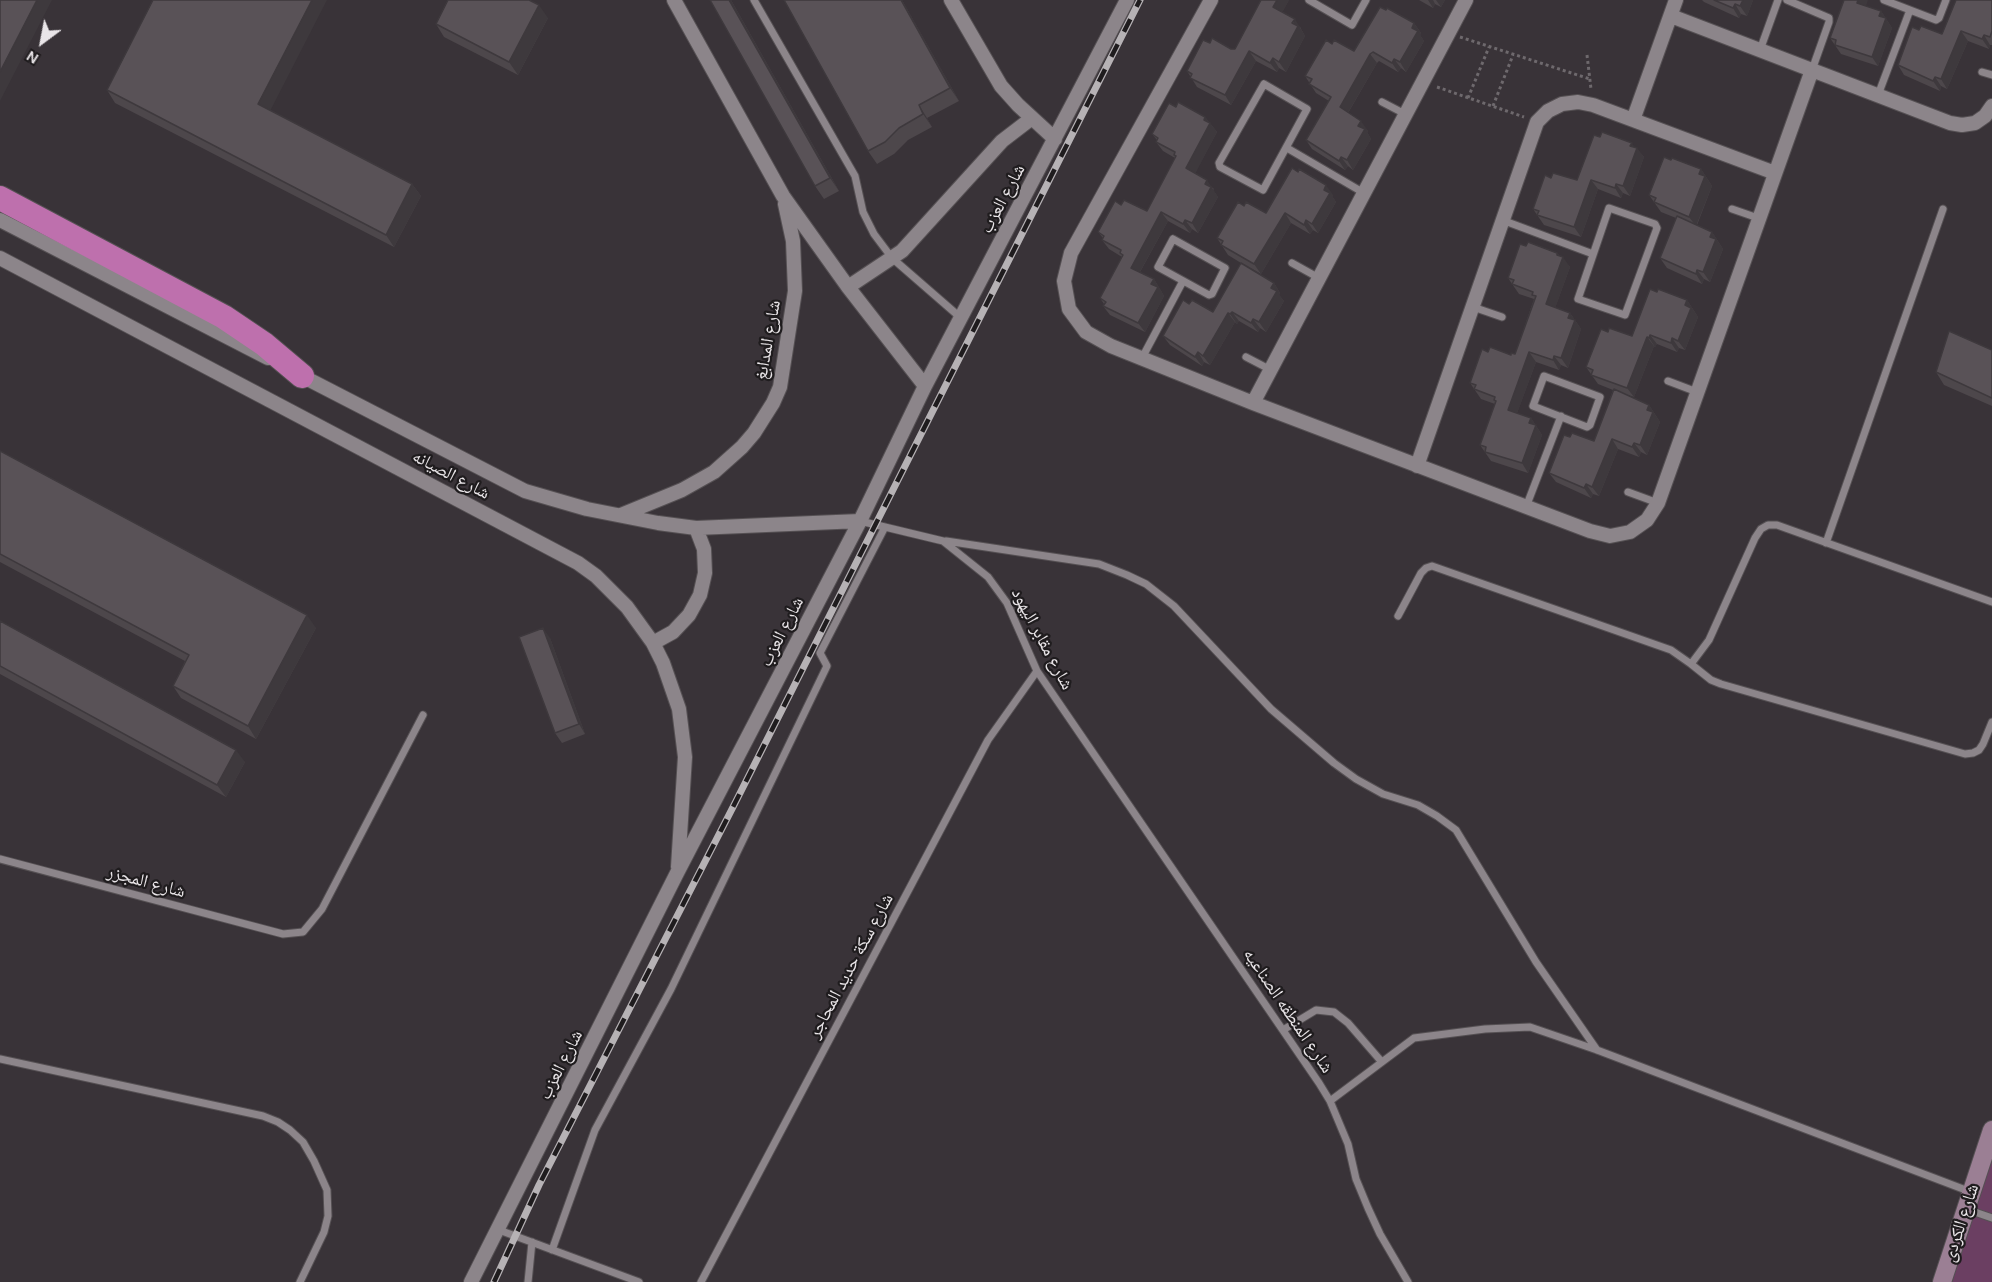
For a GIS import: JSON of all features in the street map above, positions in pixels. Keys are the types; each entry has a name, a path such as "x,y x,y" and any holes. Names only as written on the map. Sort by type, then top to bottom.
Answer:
{"highway":[{"path":"0,198 217,313 264,344 302,376"}],"street":[{"name":"شارع المدابغ","path":"674,0 783,196 848,287 925,386"},
{"path":"951,0 1001,86 1055,139"},
{"name":"شارع العزب","path":"471,1282 678,873 860,521 925,386 1127,0"},
{"path":"1211,0 1071,253 1064,281 1069,309 1086,332 1111,346 1253,403 1590,531 1610,536 1630,532 1647,520 1658,503 1812,70"},
{"path":"1253,403 1466,0"},
{"path":"1633,120 1676,0"},
{"path":"1671,16 1950,123 1962,125 1975,123 1986,116 1992,106"},
{"path":"1417,466 1537,122 1548,111 1562,104 1578,102 1593,105 1775,173"},
{"path":"848,287 902,250 1002,141 1032,118"},
{"name":"شارع المدابغ","path":"619,516 682,490 714,472 742,447 759,426 773,403 780,387 795,291 793,241 783,196"},
{"name":"شارع الصيانه","path":"0,220 525,491 619,516 696,528 860,521"},
{"name":"شارع الصيانه","path":"0,258 578,563 596,576 627,607 653,643 672,685 683,732 684,781 678,873"},
{"path":"653,643 673,632 681,624 700,595 705,561 704,549 696,528"},
{"name":"شارع الكردى","path":"1942,1282 1992,1130"}],"lane":[{"path":"754,0 849,166 859,189 863,212 874,234 892,258 961,318"},
{"path":"1309,0 1352,25 1366,0"},
{"path":"1760,50 1778,0"},
{"path":"1787,0 1801,2 1829,18 1812,70"},
{"path":"1884,0 1938,20 1946,0"},
{"path":"1878,95 1910,10"},
{"path":"1982,72 1992,75"},
{"path":"1264,84 1307,109 1287,148 1263,190 1219,166 1264,84"},
{"path":"1382,102 1405,114"},
{"path":"1287,148 1364,193"},
{"path":"1609,208 1657,226 1625,315 1578,299 1593,254 1609,208"},
{"path":"1732,209 1758,218"},
{"path":"1826,543 1942,209"},
{"path":"1502,220 1593,254"},
{"path":"1173,239 1226,268 1211,295 1183,281 1158,267 1173,239"},
{"path":"1292,263 1319,278"},
{"path":"1142,358 1183,281"},
{"path":"1472,307 1502,317"},
{"path":"1246,357 1270,370"},
{"path":"1544,376 1600,398 1589,426 1561,417 1533,406 1544,376"},
{"path":"1668,381 1697,392"},
{"path":"1526,507 1561,417"},
{"path":"1628,492 1658,503"},
{"name":"شارع مقابر اليهود","path":"860,521 943,541 988,577 1007,603 1037,671 1108,776"},
{"path":"1691,664 1709,640 1755,538 1761,529 1768,525 1777,525 1992,602"},
{"path":"552,1250 595,1130 671,989 827,666 820,654 885,527"},
{"path":"943,541 1099,564 1146,584 1174,606 1271,709 1334,763 1383,794 1428,810 1456,830 1536,962 1597,1050"},
{"path":"1398,616 1421,573 1432,566 1671,650 1710,680 1720,684 1965,753 1978,750 1992,722"},
{"name":"شارع سكة حديد المحاجر","path":"701,1282 988,740 1037,671"},
{"name":"شارع المجزر","path":"0,859 283,934 303,932 322,909 423,715"},
{"name":"شارع المنطقه الصناعيه","path":"1108,776 1330,1101 1348,1144 1356,1179 1368,1208 1380,1234 1408,1282"},
{"path":"1283,1030 1316,1010 1334,1012 1348,1023 1381,1061"},
{"path":"1330,1101 1414,1038 1485,1029 1530,1027 1597,1050 1969,1201 1992,1218"},
{"path":"0,1059 263,1116 290,1130 303,1142 327,1190 328,1216 324,1232 300,1282"},
{"path":"499,1230 639,1282"},
{"path":"528,1282 532,1242"}],"path":[{"path":"1448,33 1590,79"},
{"path":"1468,98 1489,47"},
{"path":"1492,106 1513,55"},
{"path":"1587,56 1593,105"},
{"path":"1423,82 1537,122"}],"shaded area":[{"path":"1992,1151 1992,1282 1948,1282"}],"building":[{"path":"0,0 37,0 0,72"},
{"path":"153,0 312,0 258,104 412,184 386,235 107,90"},
{"path":"448,0 529,0 539,5 509,62 436,24"},
{"path":"710,0 729,0 830,178 815,186"},
{"path":"784,0 901,0 950,88 919,105 923,114 899,128 885,142 868,151"},
{"path":"1261,0 1277,0 1273,7 1295,19 1292,23 1298,26 1279,62 1273,58 1270,63 1249,51 1225,95 1190,78 1192,74 1187,71 1203,40 1210,43 1212,38 1235,49"},
{"path":"1714,0 1743,0 1740,6 1735,4 1733,8"},
{"path":"1844,0 1858,0 1857,3 1881,11 1879,16 1886,18 1872,57 1835,45 1836,40 1830,38"},
{"path":"1956,0 1992,0 1990,37 1984,35 1982,39 1961,31 1941,79 1935,77 1933,81 1898,65 1912,27 1919,30 1921,26 1942,34"},
{"path":"1380,7 1386,10 1387,8 1414,23 1412,28 1418,31 1400,62 1394,59 1392,63 1373,52 1370,54 1340,107 1361,121 1358,126 1365,129 1347,160 1341,157 1339,161 1306,140 1331,97 1309,84 1312,79 1305,76 1326,40 1332,44 1334,40 1354,51"},
{"path":"1178,102 1205,117 1204,120 1210,123 1186,168 1207,180 1205,184 1211,187 1192,223 1185,220 1183,224 1161,212 1131,268 1154,279 1151,284 1158,287 1138,323 1103,306 1106,302 1100,298 1123,255 1120,253 1121,250 1102,240 1104,236 1098,232 1115,201 1121,205 1124,200 1147,211 1176,156 1175,152 1156,142 1158,138 1152,134 1169,103 1176,107"},
{"path":"1602,132 1632,143 1630,146 1637,148 1623,186 1616,184 1615,188 1591,180 1574,227 1537,215 1539,211 1533,209 1545,175 1551,178 1553,173 1577,180 1594,135 1600,137"},
{"path":"1664,157 1701,169 1699,174 1705,176 1689,217 1654,202 1656,198 1649,195"},
{"path":"1292,168 1298,172 1299,169 1326,185 1324,190 1330,193 1312,224 1306,220 1304,225 1285,213 1254,264 1221,245 1223,241 1217,238 1238,202 1244,206 1246,202 1266,213"},
{"path":"1677,216 1712,232 1710,237 1716,239 1703,272 1697,270 1696,274 1660,258"},
{"path":"1528,242 1563,257 1546,304 1570,313 1568,318 1575,320 1561,358 1554,356 1553,360 1529,352 1508,410 1531,418 1529,423 1536,425 1522,463 1485,452 1486,447 1480,445 1496,401 1495,397 1474,389 1476,385 1470,383 1482,349 1488,352 1490,347 1511,355 1511,353 1515,354 1536,296 1532,295 1533,292 1512,284 1514,280 1508,278 1520,244 1526,246"},
{"path":"1241,263 1274,283 1271,288 1277,291 1259,322 1253,319 1251,323 1232,312 1228,313 1203,356 1198,352 1195,357 1163,336 1183,300 1189,304 1192,300 1213,312"},
{"path":"1650,289 1657,292 1658,289 1687,300 1685,305 1691,308 1678,341 1672,338 1671,343 1650,335 1649,338 1647,337 1627,388 1591,375 1593,370 1586,367 1601,329 1608,332 1609,328 1632,336"},
{"path":"1949,331 1992,350 1992,398 1936,372"},
{"path":"1614,389 1649,405 1647,410 1653,412 1640,445 1634,443 1632,447 1612,439 1592,487 1586,484 1584,488 1549,473 1564,435 1570,437 1572,433 1594,441"},
{"path":"0,451 307,615 248,726 173,686 189,655 0,554"},
{"path":"0,621 236,750 217,785 0,666"},
{"path":"543,628 579,724 555,733 519,637"}],"railway":[{"path":"494,1282 539,1185 732,809 1140,0"}]}
